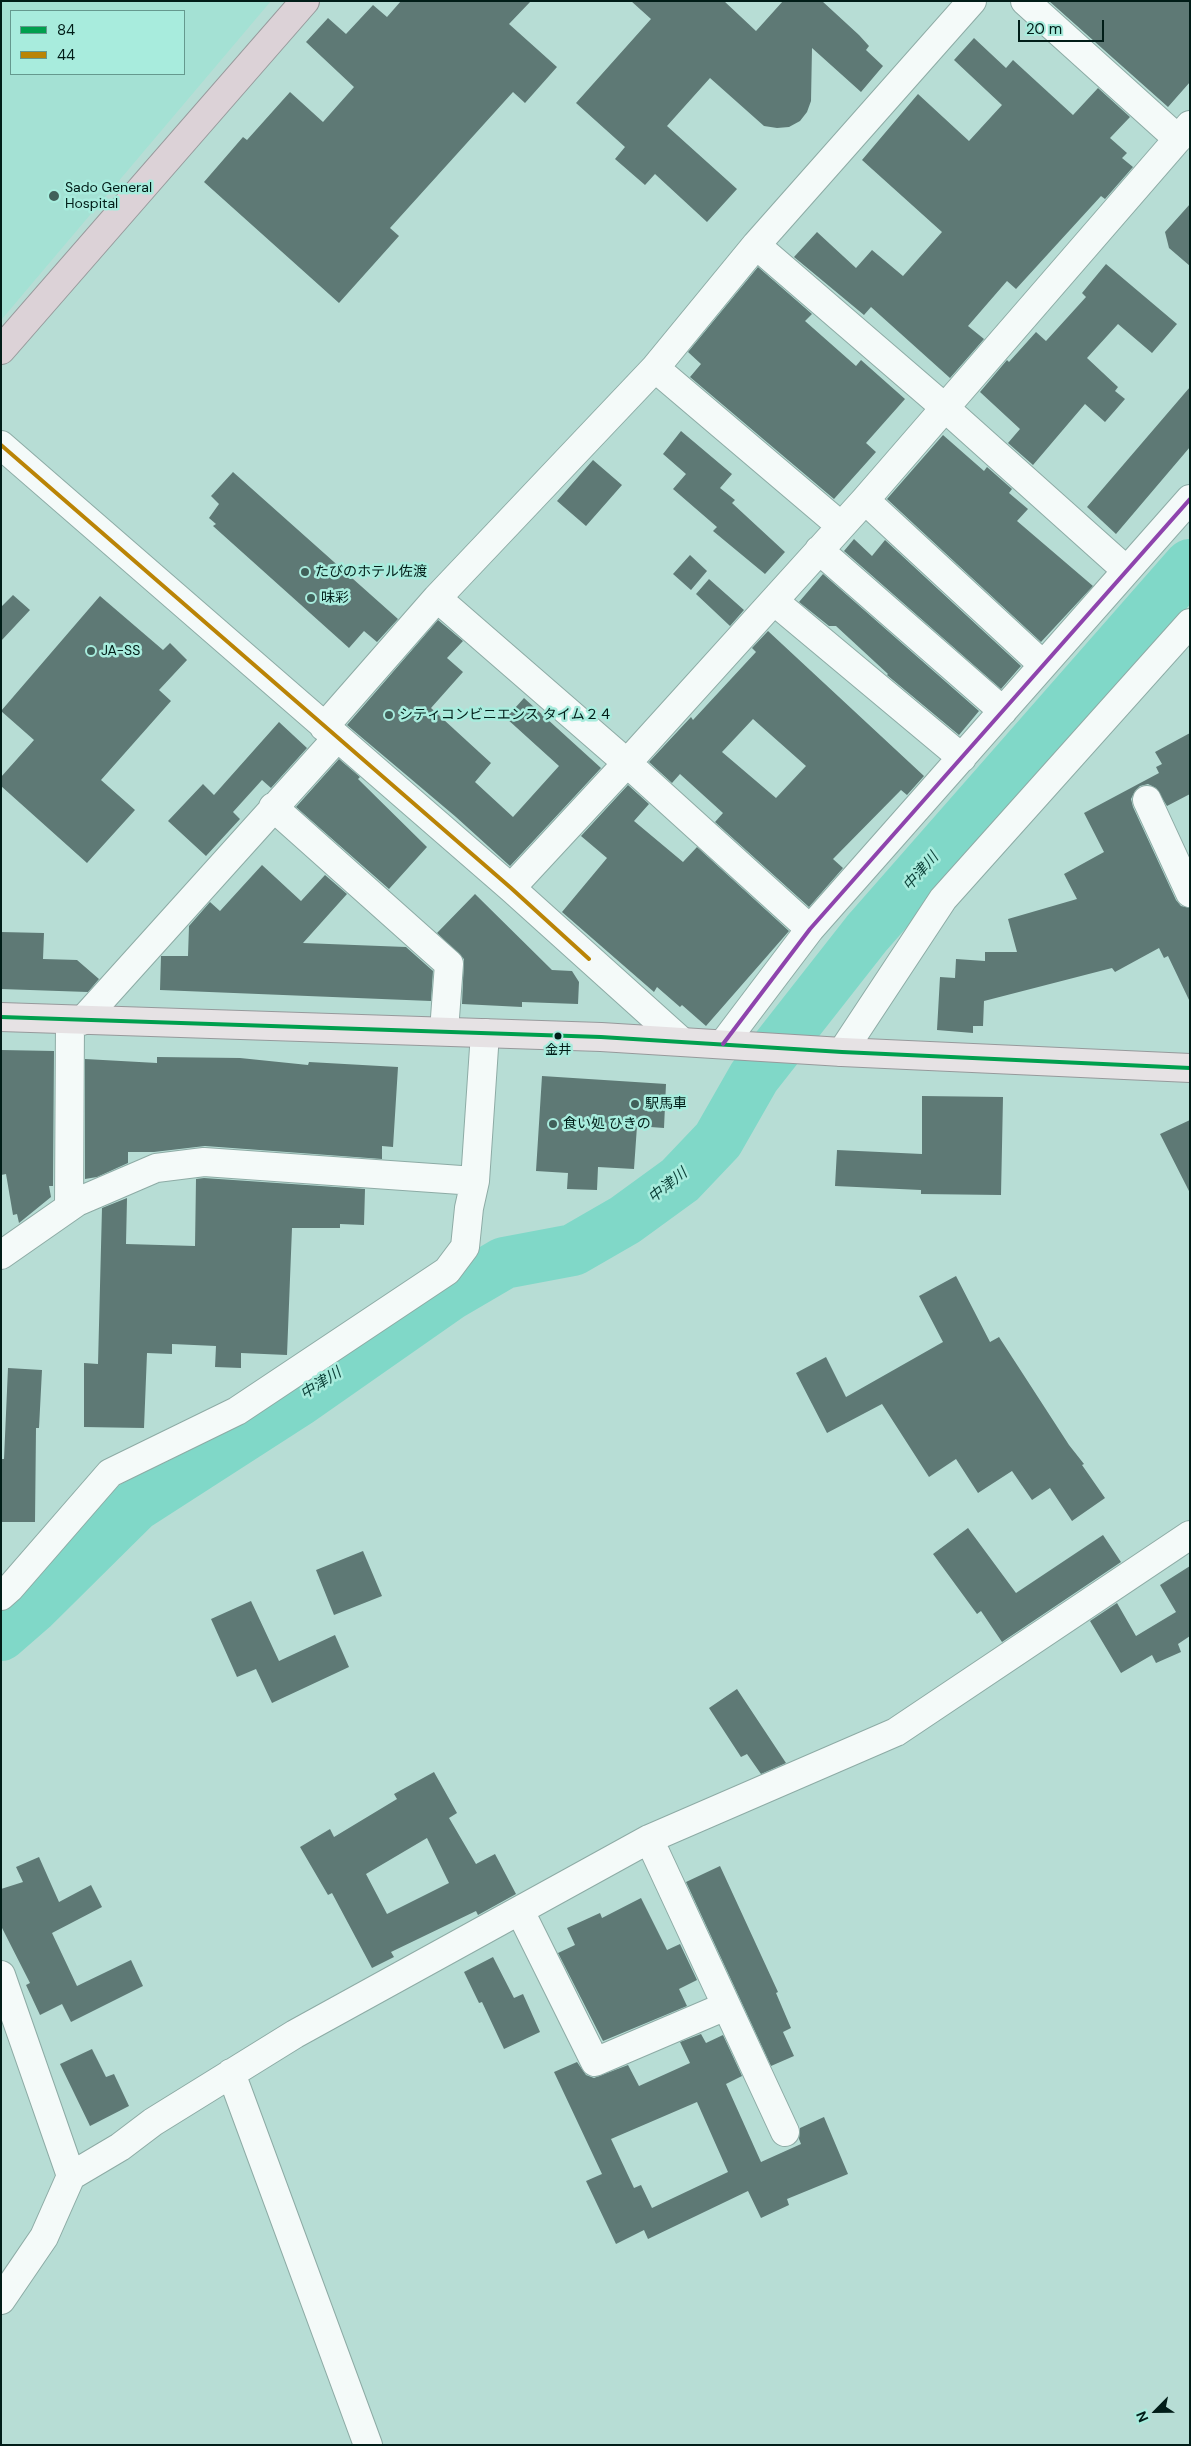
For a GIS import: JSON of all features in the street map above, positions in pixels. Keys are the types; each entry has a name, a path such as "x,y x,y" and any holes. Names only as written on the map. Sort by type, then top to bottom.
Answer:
{"highway":[{"path":"1,350 305,1"}],"main road":[{"path":"1,1017 76,1021 444,1031 681,1041 834,1052 1190,1068"}],"street":[{"path":"69,1207 76,1021 273,807 437,598 655,368 756,245 972,1"},
{"path":"511,888 865,500 1184,132 1025,1"},
{"path":"756,245 944,407 1126,570"},
{"path":"655,368 841,526"},
{"path":"1,445 511,888 681,1041"},
{"path":"735,1045 810,929 962,758 1042,664 1190,499"},
{"path":"865,500 1042,664"},
{"path":"819,550 1002,711"},
{"path":"437,598 627,763 810,929"},
{"path":"774,601 962,758"},
{"path":"834,1052 942,899 1190,623"},
{"path":"1147,800 1190,893"},
{"path":"273,807 449,964 444,1031"},
{"path":"1,1596 110,1473 237,1411 447,1271 465,1247 469,1208 475,1181 485,1033"},
{"path":"1,1255 69,1207 91,1194 156,1168 204,1162 475,1181"},
{"path":"1,2300 44,2237 71,2176 120,2147 153,2122 296,2034 649,1839 896,1732 1190,1535"},
{"path":"649,1839 785,2132"},
{"path":"520,1911 595,2062 726,2006"},
{"path":"1,1975 71,2176"},
{"path":"230,2073 368,2445"}],"shaded area":[{"name":"Sado General Hospital","path":"1,1 271,1 2,319"}],"building":[{"path":"401,1 531,1 509,24 557,67 525,103 513,92 390,228 399,236 339,303 204,182 243,137 247,140 290,92 323,122 354,87 306,42 328,18 346,34 373,5 387,17"},
{"path":"631,1 724,1 756,31 783,1 822,1 859,35 869,46 866,50 883,66 861,92 812,48 811,101 807,112 800,121 789,127 777,128 764,126 710,78 667,126 737,189 707,222 655,174 645,185 615,159 625,147 576,103 651,19"},
{"path":"1049,1 1190,1 1190,82 1168,107"},
{"path":"974,38 1006,68 1013,60 1073,115 1098,88 1130,117 1110,138 1127,153 1122,158 1133,167 1105,199 1101,196 1016,289 1007,281 968,326 984,339 950,378 871,307 864,315 794,257 817,232 856,268 872,250 903,276 942,232 862,160 918,94 969,141 1002,105 954,60"},
{"path":"1190,204 1190,266 1169,248 1165,232"},
{"path":"1106,264 1177,324 1152,353 1118,324 1087,358 1118,387 1115,391 1125,399 1105,422 1085,404 1033,465 1008,443 1020,429 980,392 1007,360 1009,362 1036,332 1046,341 1086,297 1082,293"},
{"path":"758,267 812,314 805,321 856,366 861,360 905,399 866,443 876,452 834,499 690,377 701,364 688,352"},
{"path":"1190,387 1190,447 1116,534 1087,507"},
{"path":"681,431 732,474 720,488 735,500 732,503 785,552 765,574 713,531 717,527 673,489 686,474 663,454"},
{"path":"943,435 984,471 987,467 1012,489 1009,493 1028,509 1017,521 1093,586 1041,642 887,499"},
{"path":"593,460 622,485 586,526 557,501"},
{"name":"たびのホテル佐渡","path":"233,472 398,619 377,642 364,631 349,648 213,526 216,524 209,518 219,504 211,496"},
{"path":"854,539 872,556 885,540 1021,666 1001,689 844,551"},
{"path":"690,555 707,571 691,590 673,574"},
{"path":"823,574 979,711 959,735 887,675 836,626 829,626 799,602"},
{"path":"709,579 744,610 730,626 696,594"},
{"path":"13,595 30,610 1,641 1,607"},
{"path":"100,596 163,650 170,643 187,660 159,690 171,701 101,780 135,810 87,863 1,786 1,777 34,740 1,711"},
{"path":"438,620 463,641 447,658 463,672 431,708 491,763 475,782 513,817 559,766 506,718 524,698 601,768 510,866 456,817 347,725"},
{"path":"768,631 924,776 907,795 901,790 833,859 843,868 809,907 715,822 723,813 680,774 672,783 649,762 691,717 693,720 756,652 752,648","holes":["753,719 806,766 776,798 722,752"]},
{"path":"279,722 307,748 271,788 262,780 233,812 240,819 206,856 168,821 203,784 214,795"},
{"path":"1190,733 1190,794 1167,806 1156,788 1148,784 1140,786 1131,799 1176,900 1181,906 1190,908 1190,1002 1168,956 1164,958 1159,948 1115,972 1112,968 984,1001 983,1026 973,1026 973,1033 937,1030 940,977 955,978 956,959 985,961 985,952 1017,952 1008,919 1077,899 1064,874 1104,852 1084,813 1159,773 1156,767 1162,764 1155,752"},
{"path":"339,759 360,777 358,779 427,847 389,889 296,807"},
{"path":"628,785 649,804 634,821 683,862 697,847 789,931 706,1026 657,987 654,992 562,912 607,858 581,836"},
{"path":"262,865 301,901 325,875 347,894 303,943 406,947 433,971 431,1001 160,990 161,956 188,956 189,926 210,902 220,911"},
{"path":"475,894 552,970 572,971 579,982 578,1004 522,1002 522,1007 462,1004 464,959 437,933"},
{"path":"1,932 44,933 43,959 77,960 99,979 88,992 1,989"},
{"path":"1,1050 54,1051 53,1186 49,1186 51,1197 19,1223 17,1214 13,1215 6,1174 1,1175"},
{"path":"157,1057 240,1058 308,1065 309,1062 398,1067 393,1147 382,1146 382,1159 205,1146 154,1152 128,1152 128,1163 97,1177 85,1179 85,1059 157,1063"},
{"path":"542,1076 666,1084 664,1128 637,1126 634,1169 598,1167 597,1190 567,1189 568,1173 536,1171"},
{"path":"922,1096 1003,1097 1001,1195 921,1194 921,1190 835,1186 837,1150 922,1154"},
{"path":"1190,1120 1190,1193 1160,1134"},
{"path":"196,1179 365,1189 364,1225 340,1224 340,1228 292,1228 287,1355 241,1353 241,1368 215,1367 216,1346 172,1344 172,1354 147,1353 144,1428 84,1427 84,1363 98,1364 102,1208 127,1198 126,1244 195,1246"},
{"path":"956,1276 990,1342 999,1337 1105,1498 1072,1521 1050,1488 1032,1500 1012,1471 978,1493 956,1459 929,1477 882,1404 827,1433 796,1373 826,1357 846,1397 943,1342 919,1296"},
{"path":"8,1368 42,1370 39,1428 36,1428 35,1522 1,1522 1,1459 4,1459"},
{"path":"968,1528 1016,1593 1103,1535 1121,1562 1002,1642 981,1611 977,1614 933,1554"},
{"path":"363,1551 382,1596 334,1615 316,1570"},
{"path":"1190,1566 1190,1636 1178,1644 1181,1652 1156,1663 1152,1655 1121,1673 1090,1621 1117,1603 1136,1636 1176,1612 1160,1585"},
{"path":"251,1601 279,1661 335,1635 349,1667 272,1703 256,1669 237,1677 211,1619"},
{"path":"737,1689 786,1763 761,1774 747,1754 741,1757 709,1708"},
{"path":"434,1772 457,1813 449,1818 476,1864 495,1854 516,1894 478,1915 476,1911 391,1952 394,1957 372,1968 332,1893 328,1895 300,1847 330,1829 334,1837 397,1799 394,1794","holes":["427,1838 449,1883 387,1914 366,1874"]},
{"path":"39,1857 59,1902 91,1885 102,1907 52,1933 77,1986 131,1960 143,1986 71,2022 62,2004 40,2015 26,1985 30,1983 1,1926 1,1889 23,1882 16,1867"},
{"path":"720,1866 778,1992 776,1993 791,2028 783,2032 794,2056 771,2066 686,1882"},
{"path":"641,1898 667,1950 680,1944 697,1980 679,1989 687,2006 603,2041 558,1953 575,1945 567,1928 600,1913 602,1918"},
{"path":"493,1957 514,1998 523,1994 540,2032 504,2049 482,2002 479,2003 464,1972"},
{"path":"701,2034 706,2043 723,2035 742,2076 726,2084 761,2162 801,2144 799,2139 800,2128 824,2117 848,2174 787,2199 789,2205 761,2218 748,2191 648,2239 644,2230 616,2244 586,2181 602,2174 554,2072 577,2062 586,2075 594,2078 628,2065 639,2086 690,2063 680,2042","holes":["697,2102 728,2172 652,2208 641,2185 634,2188 611,2139"]},
{"path":"92,2049 106,2077 114,2074 129,2106 90,2126 60,2064"}],"waterway":[{"name":"中津川","path":"1,1635 32,1608 135,1506 298,1401 451,1294 504,1263 573,1250 625,1220 680,1180 718,1140 754,1077 867,933 1190,565"}],"transit line":[{"name":"44","path":"1,445 511,888 589,959"},
{"path":"723,1044 810,929 1190,499"},
{"name":"84","path":"1,1017 601,1037 842,1052 1190,1068"}],"place":[{"name":"Sado General Hospital","path":"54,196"},
{"name":"たびのホテル佐渡","path":"305,572"},
{"name":"味彩","path":"311,598"},
{"name":"JA-SS","path":"91,651"},
{"name":"シティコンビニエンス タイム２４","path":"389,715"},
{"name":"金井","path":"558,1036"},
{"name":"駅馬車","path":"635,1104"},
{"name":"食い処 ひきの","path":"553,1124"}]}
